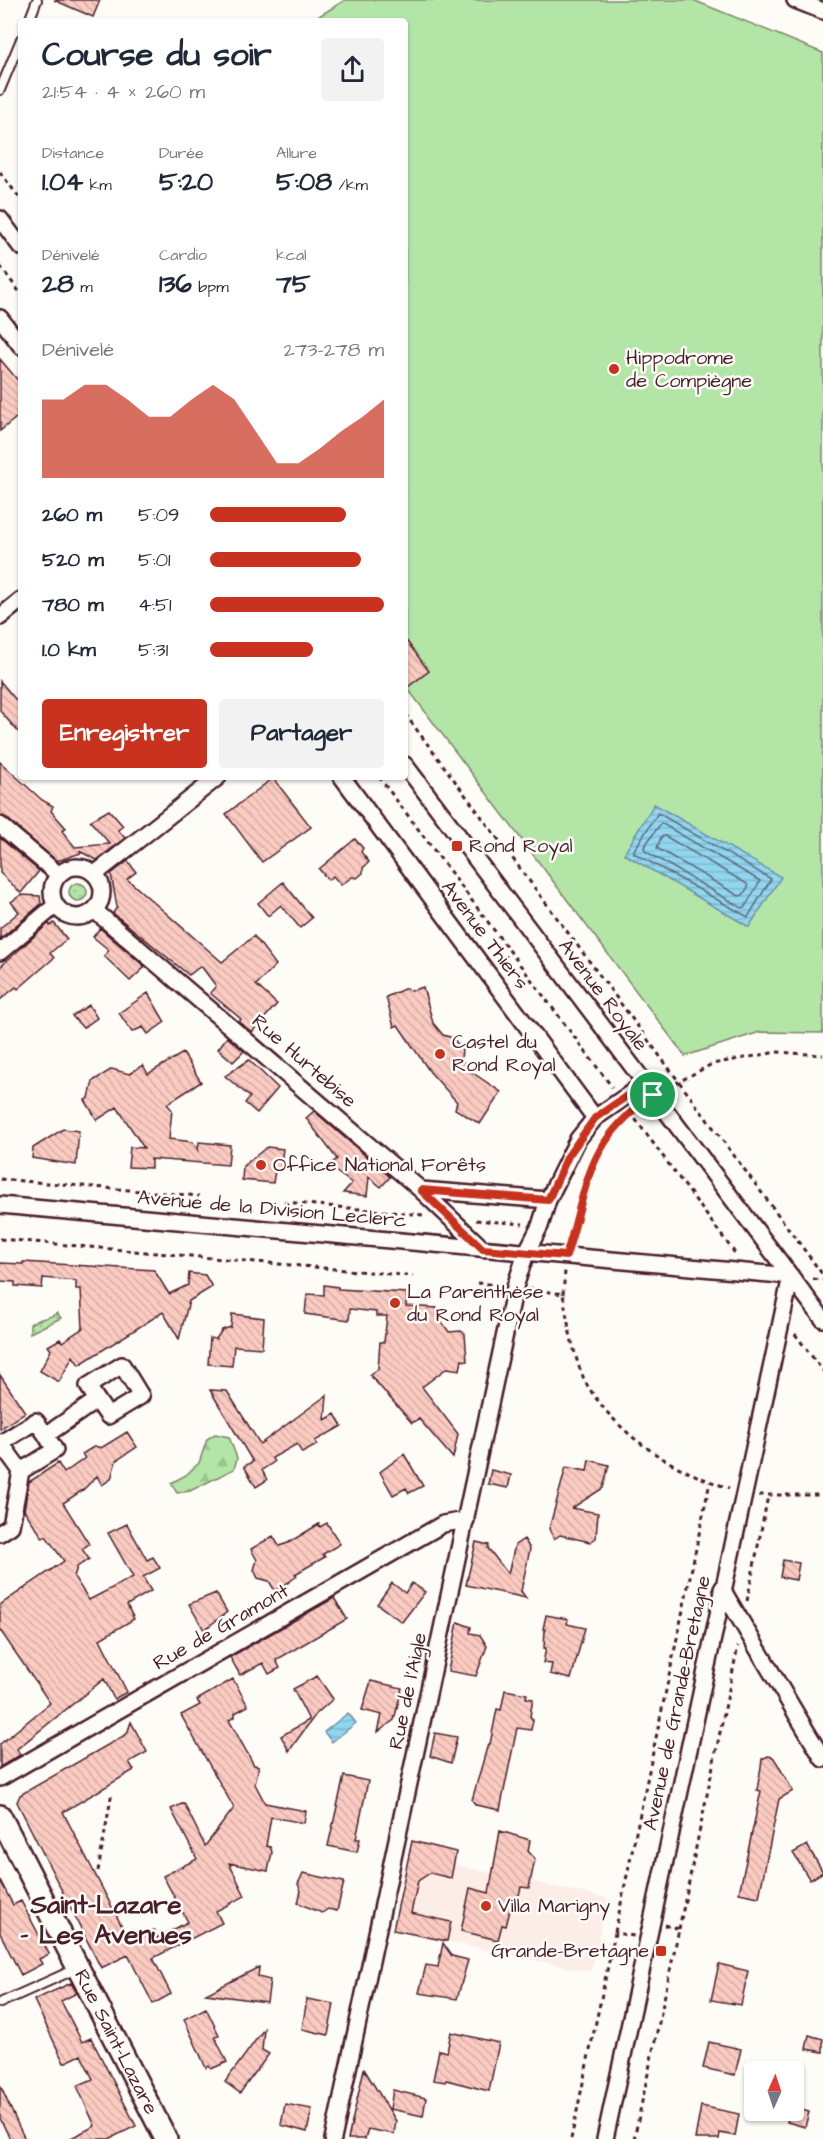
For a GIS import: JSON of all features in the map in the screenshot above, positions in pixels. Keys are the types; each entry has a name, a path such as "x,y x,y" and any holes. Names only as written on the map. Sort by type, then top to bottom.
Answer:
{"main road":[{"name":"Rue Saint-Lazare","path":"0,1816 79,1968 163,2138"}],"street":[{"path":"795,0 823,11"},
{"path":"0,219 18,243"},
{"path":"0,318 18,342"},
{"path":"0,617 18,602"},
{"name":"Avenue Royale","path":"408,769 823,1319"},
{"path":"95,874 214,780"},
{"name":"Avenue Thiers","path":"344,780 595,1118"},
{"path":"0,825 58,875"},
{"path":"72,867 88,869 95,874 102,888 102,896 94,910 74,916 67,914 56,905 52,889 58,875 72,867"},
{"path":"0,952 56,905"},
{"name":"Rue Hurtebise","path":"94,910 421,1190 483,1249"},
{"name":"Rue de l'Aigle","path":"333,2139 516,1287 526,1253 540,1226 548,1200 573,1147 595,1118 620,1099 649,1090"},
{"path":"421,1190 548,1200"},
{"name":"Avenue de la Division Leclerc","path":"0,1205 791,1276"},
{"name":"Avenue de Grande-Bretagne","path":"605,2139 791,1276"},
{"path":"46,1435 97,1400"},
{"path":"0,1533 11,1526 21,1470 0,1442 36,1421 55,1450 21,1470"},
{"name":"Rue de Gramont","path":"0,1778 443,1524 466,1520"},
{"path":"722,1589 823,1759"}],"lane":[{"path":"29,18 37,0"},
{"path":"0,90 18,46"},
{"path":"0,2004 79,1968"}],"path":[{"path":"0,172 18,196"},
{"path":"0,266 18,290"},
{"path":"408,718 823,1275"},
{"path":"381,780 739,1259"},
{"path":"823,1055 777,1052 712,1064 679,1081 649,1090 631,1114 609,1133 591,1165 566,1256 563,1294 569,1332 588,1387 633,1439 687,1474 743,1493 768,1496 823,1495"},
{"path":"0,1179 199,1196"},
{"path":"284,1202 540,1226"},
{"path":"0,1239 413,1276"},
{"path":"477,1283 563,1294"},
{"path":"795,1334 823,1371"},
{"path":"615,1932 710,1482"},
{"path":"679,1929 768,1496"},
{"path":"98,1871 112,1792"}],"shaded area":[{"path":"409,1855 607,1898 591,1972 393,1930"}],"green space":[{"name":"Hippodrome de Compiègne","path":"345,0 693,0 823,53 823,1033 760,1032 685,1056 408,689 408,18 316,18"},
{"path":"74,883 82,883 87,888 85,899 74,901 69,896 69,888"},
{"path":"57,1313 61,1318 30,1333 30,1324"},
{"path":"215,1434 229,1437 237,1458 234,1469 190,1491 177,1493 171,1483 186,1475 199,1463 207,1439"}],"water":[{"path":"654,804 781,877 749,927 624,854"},
{"path":"348,1713 356,1723 332,1742 324,1732"}],"building":[{"path":"54,0 100,0 93,17"},
{"path":"0,359 18,380 18,416 0,431"},
{"path":"408,643 429,671 408,687"},
{"path":"0,681 18,702 18,732 0,711"},
{"path":"0,762 42,800 53,806 51,811 66,828 62,831 75,847 110,844 90,821 109,810 123,826 118,830 125,838 97,860 79,851 81,853 57,861 0,815"},
{"path":"270,780 275,780 311,827 262,862 226,814"},
{"path":"0,838 39,871 21,893 0,873"},
{"path":"355,839 363,848 361,852 369,862 363,868 363,873 341,885 333,876 328,880 319,869"},
{"path":"128,861 136,872 127,879 222,962 254,936 276,965 256,985 277,1004 252,1032 239,1022 241,1019 210,993 216,986 201,966 189,975 113,913 117,907 111,874"},
{"path":"283,882 312,918 300,928 281,905 268,916 258,903"},
{"path":"21,895 40,896 41,904 0,939 0,928 19,912 11,902"},
{"path":"49,923 50,926 54,923 67,939 50,953 54,958 18,989 16,987 0,1000 0,967"},
{"path":"100,928 145,967 130,981 104,956 109,950 93,937"},
{"name":"Castel du Rond Royal","path":"423,987 433,1023 443,1035 453,1038 462,1050 461,1059 470,1071 501,1092 480,1124 455,1109 457,1102 430,1072 398,1025 394,1027 386,997 406,988 411,991"},
{"path":"148,993 165,1022 148,1034 143,1027 132,1032 119,1013"},
{"path":"89,1005 97,1018 83,1028 72,1016"},
{"path":"227,1037 244,1051 233,1062 218,1049"},
{"path":"183,1053 201,1082 167,1104 172,1110 169,1139 193,1142 198,1150 199,1142 230,1145 228,1165 151,1159 151,1168 128,1167 130,1147 144,1148 117,1107 97,1120 85,1100 89,1098 93,1081 112,1069 129,1074 143,1065 148,1074"},
{"path":"249,1060 278,1088 257,1113 245,1103 250,1097 225,1076"},
{"path":"314,1111 390,1177 381,1187 369,1177 367,1196 343,1193 352,1183 328,1166 337,1159 306,1118"},
{"path":"63,1129 79,1131 76,1165 32,1158 33,1148"},
{"path":"267,1147 283,1149 280,1171 275,1171 273,1183 242,1180 243,1166"},
{"path":"23,1262 154,1270 169,1294 188,1285 189,1273 205,1275 212,1287 189,1301 179,1339 163,1312 79,1365 73,1356 59,1382 40,1371 51,1350 48,1346 60,1339 62,1342 83,1328 81,1289 76,1289 76,1281 43,1278 42,1288 15,1286 15,1282 0,1281 0,1263 23,1264"},
{"path":"324,1285 338,1287 338,1289 407,1293 406,1306 437,1308 437,1315 449,1332 461,1331 465,1334 467,1361 462,1360 460,1370 447,1368 422,1387 458,1434 453,1458 419,1419 412,1423 370,1375 378,1369 380,1342 384,1342 387,1316 376,1316 376,1312 350,1309 349,1320 305,1314 307,1294 324,1295"},
{"path":"232,1314 264,1318 262,1348 234,1346 232,1366 208,1364 210,1338 216,1339 222,1330 231,1327"},
{"path":"0,1375 25,1412 0,1429"},
{"path":"210,1390 227,1391 260,1444 327,1395 325,1420 335,1414 342,1426 315,1441 317,1445 302,1453 297,1444 272,1458 274,1462 262,1470 267,1480 256,1487 244,1466 253,1462"},
{"path":"127,1432 137,1447 116,1461 111,1479 102,1485 97,1476 83,1490 63,1503 89,1544 82,1549 89,1559 77,1567 74,1577 89,1600 133,1577 108,1533 127,1524 147,1560 153,1557 160,1568 143,1577 151,1591 127,1605 134,1619 100,1639 127,1692 114,1699 104,1679 17,1749 20,1755 0,1767 0,1744 50,1703 0,1630 0,1605 64,1561 46,1536 43,1538 24,1510 29,1482 58,1463 64,1473 85,1458 82,1454 95,1446 101,1448"},
{"path":"404,1454 423,1486 409,1493 406,1488 393,1495 380,1472"},
{"path":"589,1460 609,1465 603,1488 572,1508 598,1513 596,1538 590,1542 560,1535 554,1539 549,1529 566,1467 587,1471"},
{"path":"491,1470 511,1475 508,1488 488,1484"},
{"path":"327,1523 340,1544 323,1554 325,1557 295,1574 297,1576 275,1591 269,1581 258,1578 254,1570 257,1560 251,1549 273,1536 279,1546 288,1543 319,1524 320,1527"},
{"path":"524,1539 530,1549 521,1591 526,1598 466,1585 476,1542 489,1545 488,1548 508,1574 515,1545"},
{"path":"783,1560 799,1563 796,1580 780,1577"},
{"path":"392,1583 405,1593 412,1583 425,1592 402,1622 377,1604"},
{"path":"216,1593 227,1612 204,1630 189,1604"},
{"path":"334,1598 347,1619 276,1660 280,1668 269,1674 263,1663 240,1675 230,1657"},
{"path":"546,1615 568,1619 567,1624 585,1628 571,1679 550,1674 552,1664 543,1663 546,1648 544,1648 545,1629 543,1629"},
{"path":"458,1622 471,1627 470,1633 480,1635 487,1646 476,1676 448,1671"},
{"path":"317,1676 333,1699 316,1714 289,1751 281,1736 309,1720 293,1689"},
{"path":"233,1679 248,1706 235,1713 235,1717 229,1720 254,1765 259,1766 255,1784 265,1803 306,1811 304,1823 271,1817 266,1846 270,1847 272,1852 268,1871 229,1863 245,1896 216,1911 222,1923 153,1958 171,1994 153,2004 128,1955 101,1968 17,1802 20,1795 127,1734 131,1722 147,1752 129,1762 134,1770 63,1812 130,1942 154,1930 157,1938 188,1922 163,1876 197,1859 171,1809 184,1803 205,1846 234,1808 181,1715 200,1705 197,1700"},
{"path":"371,1681 402,1688 394,1720 378,1732 382,1715 362,1710"},
{"path":"505,1690 527,1694 526,1698 533,1699 530,1716 533,1720 531,1730 517,1728 500,1810 476,1805 472,1800 488,1744 490,1744 497,1709 501,1710"},
{"path":"435,1733 457,1737 451,1763 430,1756"},
{"path":"768,1756 773,1757 793,1791 779,1799 759,1897 739,1893 761,1791 757,1790 762,1759"},
{"path":"344,1776 368,1781 356,1839 360,1839 357,1852 328,1846"},
{"path":"500,1831 530,1840 528,1851 535,1859 529,1888 521,1887 518,1899 513,1898 506,1926 502,1925 498,1940 461,1931 470,1888 489,1893"},
{"path":"412,1841 456,1852 451,1878 430,1873 418,1881 411,1913 451,1922 447,1941 393,1930"},
{"path":"807,1845 823,1872 810,1880 793,1853"},
{"path":"303,1873 344,1882 337,1911 328,1909 322,1913 298,1903 301,1891 298,1884"},
{"path":"0,1880 13,1905 21,1901 49,1954 39,1959 42,1964 21,1975 0,1933"},
{"path":"443,1943 452,1956 468,1960 457,1999 419,1993 426,1965 438,1967"},
{"path":"719,1964 748,1971 741,2005 711,2000"},
{"path":"259,1967 258,1977 270,1980 267,2002 206,1994"},
{"path":"71,1983 77,1993 61,2001 82,2042 91,2038 136,2126 109,2139 69,2139 95,2126 77,2086 93,2079 81,2055 64,2063 34,2000"},
{"path":"307,1999 334,2004 328,2035 302,2029"},
{"path":"206,2008 219,2035 215,2037 227,2062 211,2069 209,2066 206,2068 184,2019"},
{"path":"264,2029 262,2050 269,2054 240,2093 225,2082"},
{"path":"451,2032 499,2043 489,2091 446,2080 445,2082 433,2080 439,2050 447,2052"},
{"path":"809,2035 823,2039 823,2052 806,2049"},
{"path":"709,2042 741,2049 735,2075 703,2068"},
{"path":"364,2069 396,2121 394,2134 368,2129 365,2139 348,2139"},
{"path":"0,2085 25,2139 10,2139 0,2118"},
{"path":"393,2090 426,2098 423,2116 390,2109"},
{"path":"285,2104 312,2109 307,2132 281,2125"},
{"path":"701,2106 739,2114 735,2136 720,2133 719,2139 695,2139"},
{"path":"804,2111 809,2112 805,2127 787,2122 804,2121"}],"place":[{"name":"Hippodrome de Compiègne","path":"614,369"},
{"name":"Rond Royal","path":"457,846"},
{"name":"Castel du Rond Royal","path":"440,1054"},
{"name":"Office National Forêts","path":"261,1165"},
{"name":"La Parenthèse du Rond Royal","path":"395,1303"},
{"name":"Villa Marigny","path":"486,1906"},
{"name":"Grande-Bretagne","path":"661,1951"}],"district":[{"name":"Saint-Lazare - Les Avenues","path":"106,1920"}],"route":[{"path":"644,1084 653,1095 609,1133 591,1165 566,1256 483,1249 421,1190 548,1200 578,1138 595,1118 644,1084"}]}
